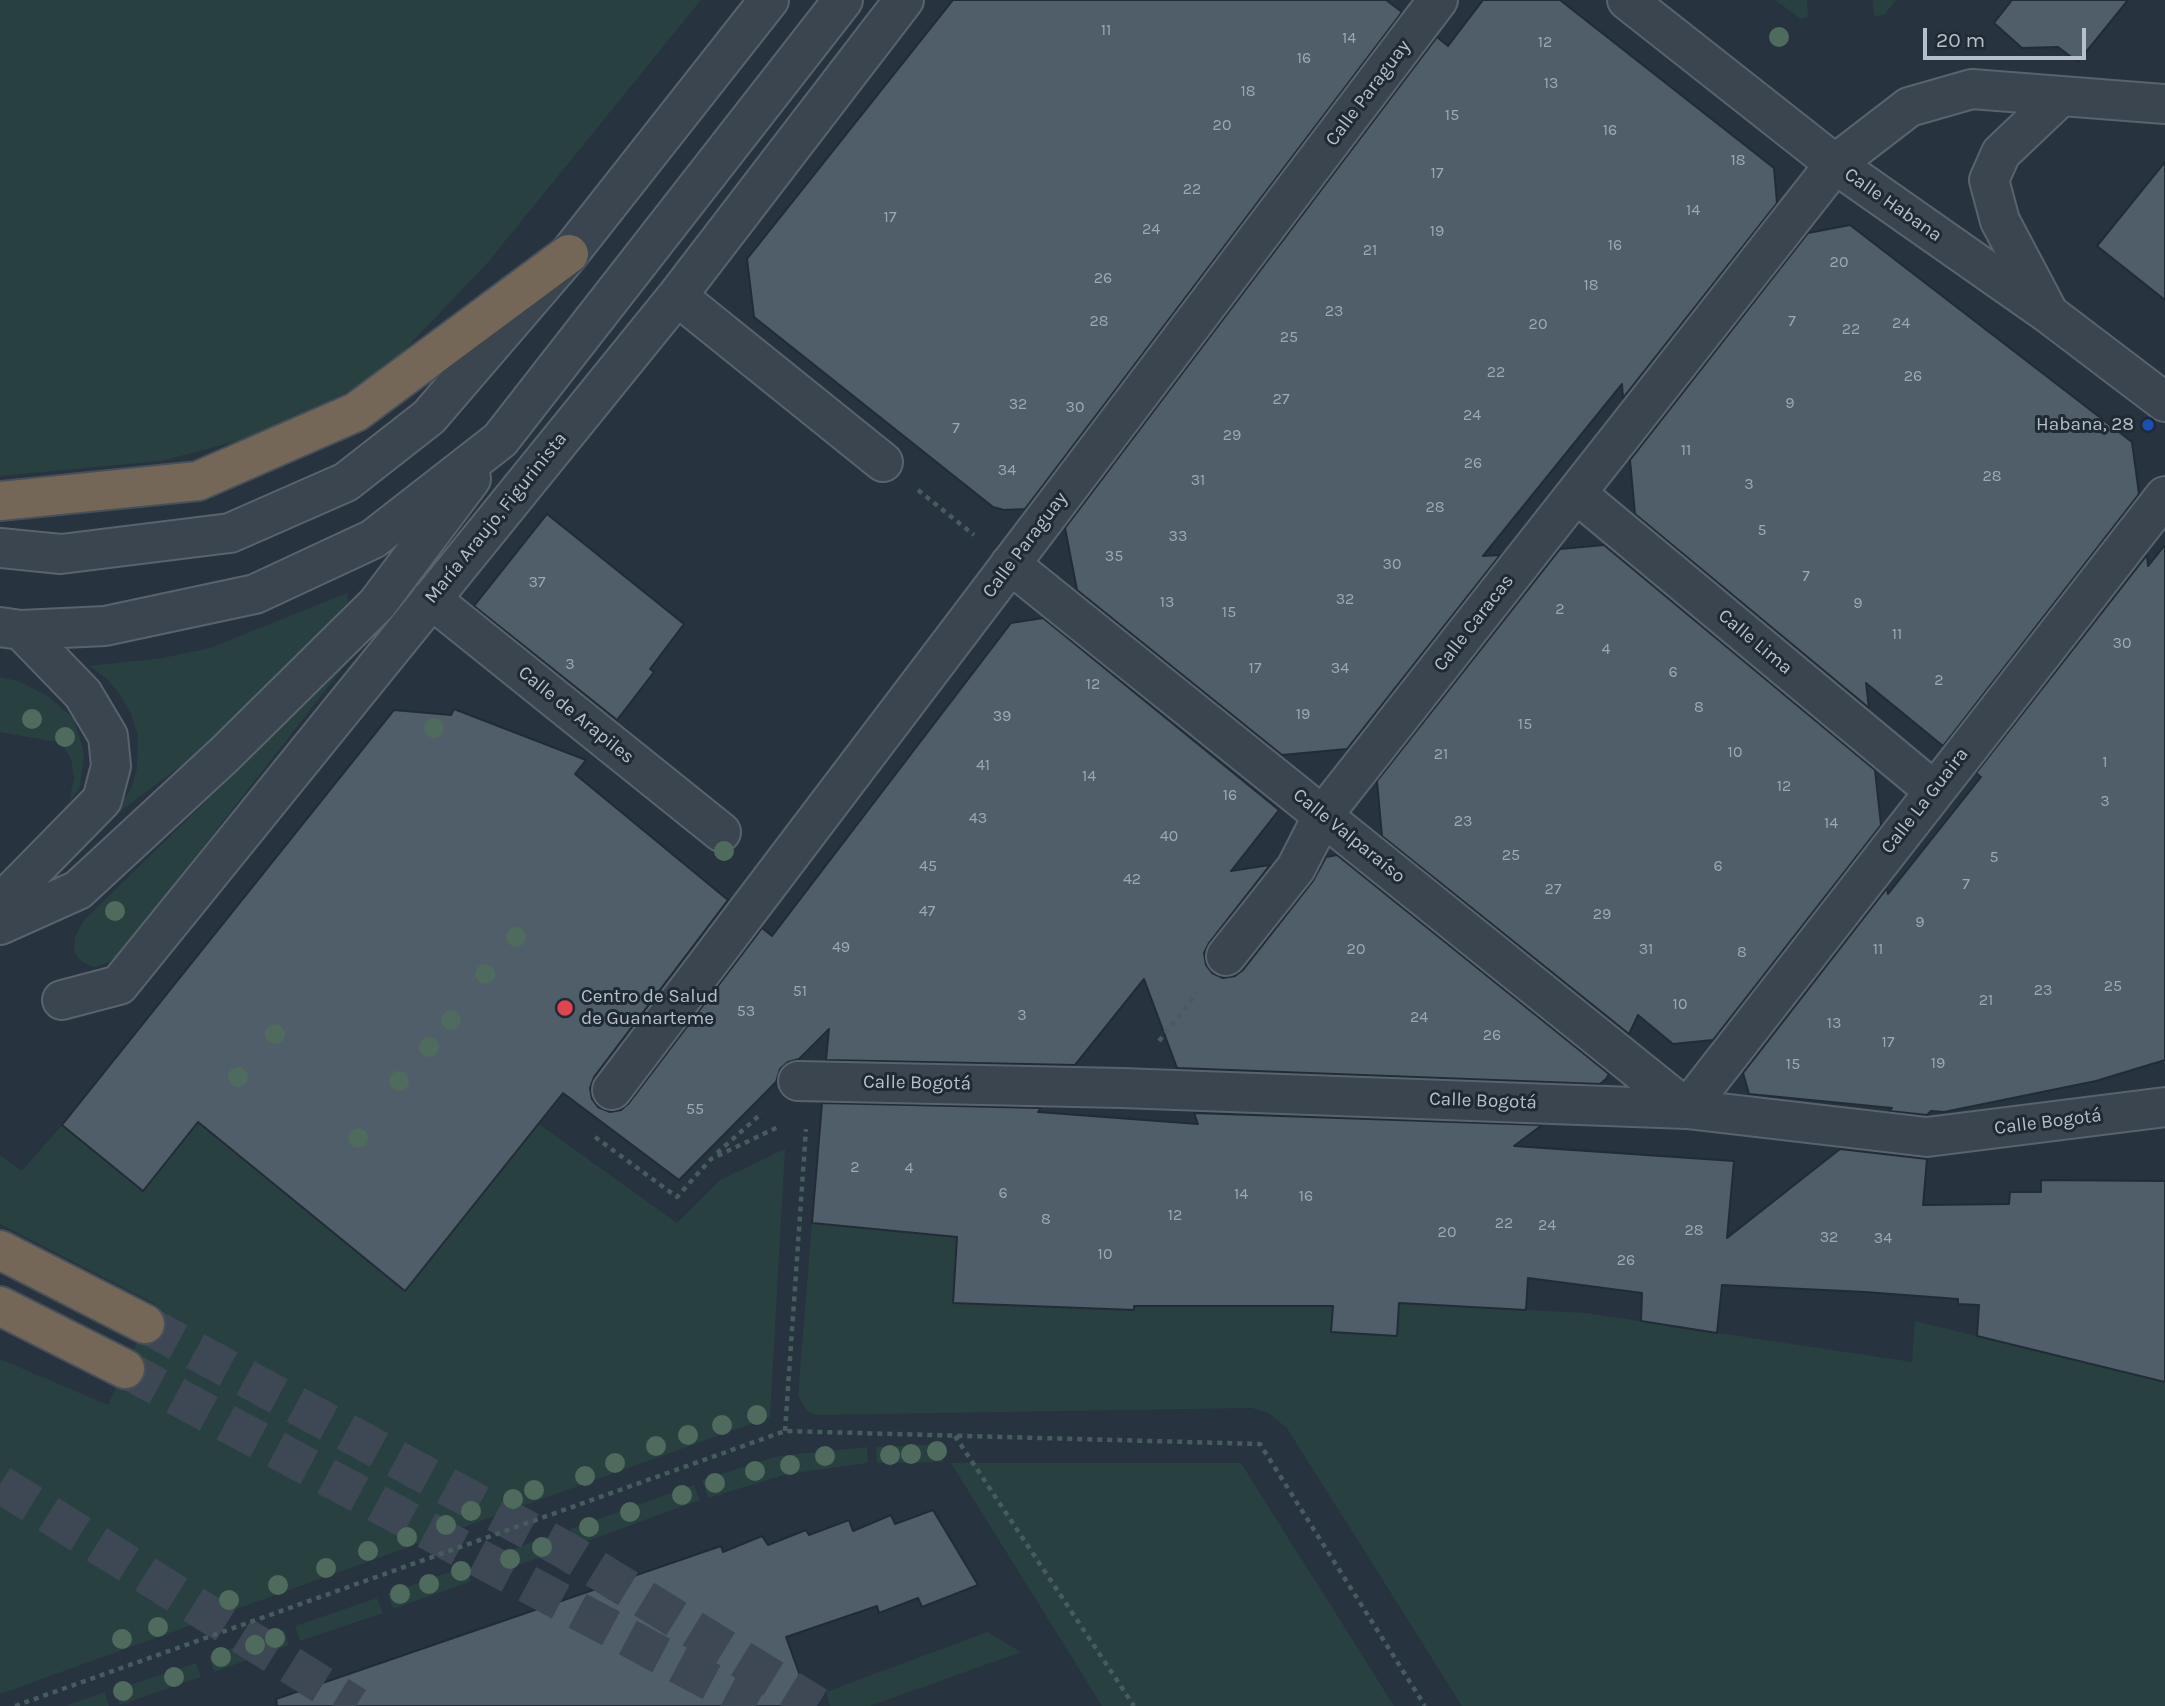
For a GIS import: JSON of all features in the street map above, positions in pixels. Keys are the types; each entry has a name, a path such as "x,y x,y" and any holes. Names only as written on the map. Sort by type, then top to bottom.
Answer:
{"highway":[{"path":"0,501 198,481 356,412 569,254"},
{"path":"0,1250 145,1324"},
{"path":"0,1306 125,1369"}],"street":[{"path":"0,548 61,554 230,533 346,482 429,417 569,254 769,0"},
{"name":"María Araujo, Figurinista","path":"0,925 78,890 224,755 377,604 500,440 843,0"},
{"name":"María Araujo, Figurinista","path":"62,1000 119,985 677,296 904,0"},
{"name":"Calle Paraguay","path":"612,1090 1438,0"},
{"name":"Calle Habana","path":"1627,0 1835,164 2049,314 2165,402"},
{"name":"Calle Caracas","path":"1226,956 1296,868 1323,815 1835,164 1909,107 1972,89 2165,104"},
{"path":"2049,314 2000,221 1989,180 2001,153 2060,97"},
{"path":"677,296 883,461"},
{"name":"María Araujo, Figurinista","path":"10,629 105,626 255,594 373,539 500,440"},
{"name":"Calle Lima","path":"1577,494 1933,790"},
{"name":"Calle La Guaira","path":"1687,1109 1933,790 2165,496"},
{"name":"Calle Valparaíso","path":"1010,564 1687,1109"},
{"name":"Calle de Arapiles","path":"431,598 721,832"},
{"path":"0,904 102,800 111,766 108,736 83,694 10,629"},
{"name":"Calle Bogotá","path":"799,1081 1122,1088 1687,1109 1927,1137 2165,1107"}],"path":[{"path":"883,461 1010,564"},
{"path":"1122,1088 1226,956"},
{"path":"612,1090 583,1128 677,1197 711,1159 799,1081"},
{"path":"711,1159 777,1126 787,1127"},
{"path":"786,1431 806,1129 797,1128"},
{"path":"15,1706 786,1431 1260,1444 1425,1706"},
{"path":"955,1435 1134,1706"}],"green space":[{"path":"0,0 701,0 489,261 380,376 260,435 161,461 0,476"},
{"path":"1775,0 1807,0 1808,17 1801,19"},
{"path":"1873,0 1896,0 1884,15 1874,16"},
{"path":"347,593 348,602 302,653 207,746 109,820 131,789 137,768 138,736 131,714 121,696 106,678 89,666 163,658 210,648"},
{"path":"368,636 120,953 108,963 94,967 82,962 74,952 75,937 84,920 233,775"},
{"path":"0,677 18,681 48,696 74,719 84,753 80,787 69,802 74,777 71,759 62,743 0,732"},
{"path":"198,1122 404,1291 539,1124 677,1223 720,1180 785,1149 770,1417 0,1694 0,1359 108,1405 155,1304 0,1224 0,1155 22,1171 62,1125 143,1190"},
{"path":"812,1223 957,1234 953,1303 1134,1310 1134,1306 1266,1306 1334,1300 1331,1332 1396,1336 1399,1303 1586,1313 1912,1362 1915,1321 2165,1382 2165,1706 1462,1706 1287,1428 1268,1413 1252,1408 817,1415 807,1411 798,1396"},
{"path":"942,1444 943,1462 877,1463 876,1447"},
{"path":"867,1447 868,1463 787,1474 708,1498 702,1480 778,1456"},
{"path":"951,1463 1241,1463 1394,1706 1102,1706"},
{"path":"694,1485 700,1500 576,1545 570,1529"},
{"path":"556,1534 561,1550 484,1577 478,1561"},
{"path":"466,1566 471,1581 393,1609 388,1594"},
{"path":"377,1598 383,1613 300,1641 295,1626"},
{"path":"284,1630 289,1645 214,1672 209,1656"},
{"path":"987,1632 1021,1652 870,1706 830,1706 826,1692"},
{"path":"196,1663 201,1677 120,1705 115,1690"},
{"path":"105,1692 109,1706 65,1706"}],"building":[{"path":"953,0 1386,0 1402,12 1025,509 1004,510 993,507 754,317 747,259"},
{"path":"1483,0 1560,0 1774,168 1777,203 1623,398 1622,384 1483,556 1500,555 1347,749 1282,755 1077,590 1065,528 1437,37 1448,46"},
{"path":"2012,0 2128,0 2078,62 2058,47 2022,48 1994,23"},
{"path":"2165,162 2165,300 2097,246"},
{"path":"1850,225 2132,442 2139,494 1943,746 1866,683 1869,708 1635,514 1630,460 1808,233"},
{"path":"547,514 684,624 650,669 654,672 617,720 474,606"},
{"path":"1604,545 1875,770 1881,825 1713,1040 1673,1044 1638,1015 1629,1034 1382,836 1377,781 1560,549"},
{"path":"2165,545 2165,1060 2096,1081 1944,1112 1931,1111 1927,1115 1889,1111 1892,1108 1749,1094 1743,1073 1887,888 1888,894 1981,777 1976,773 2147,555 2148,566"},
{"path":"1043,618 1279,810 1231,871 1270,865 1209,943 1204,953 1206,965 1212,973 1223,978 1235,976 1243,970 1313,881 1326,857 1337,855 1609,1074 1606,1079 1600,1084 1177,1068 1144,979 1075,1065 826,1060 829,1029 799,1059 788,1062 780,1069 776,1082 679,1180 563,1093 405,1291 198,1122 143,1191 62,1125 394,710 451,715 454,709 586,760 575,774 728,900 594,1077 590,1088 592,1099 598,1107 610,1112 621,1110 762,928 772,936 1011,623"},
{"path":"822,1103 1041,1108 1038,1112 1198,1124 1194,1113 1542,1125 1514,1146 1734,1161 1727,1238 1840,1149 1927,1159 1923,1205 2009,1204 2010,1192 2041,1192 2041,1180 2165,1181 2165,1382 1977,1336 1979,1305 1958,1304 1958,1299 1865,1292 1722,1285 1717,1333 1641,1321 1642,1293 1528,1278 1526,1310 1399,1303 1397,1336 1331,1332 1333,1306 1134,1306 1134,1310 953,1303 957,1237 812,1223"},
{"path":"933,1510 978,1585 922,1607 918,1598 879,1613 877,1606 786,1637 811,1706 277,1706 276,1699 721,1546 723,1552 762,1536 768,1545 806,1530 809,1535 849,1520 853,1531 891,1515 895,1524"}],"tunnel":[{"path":"145,1324 565,1550 817,1706"},
{"path":"125,1369 756,1706"},
{"path":"0,1484 356,1706"}],"place":[{"name":"Habana, 28","path":"2148,425"},
{"name":"Centro de Salud de Guanarteme","path":"565,1008"}]}
